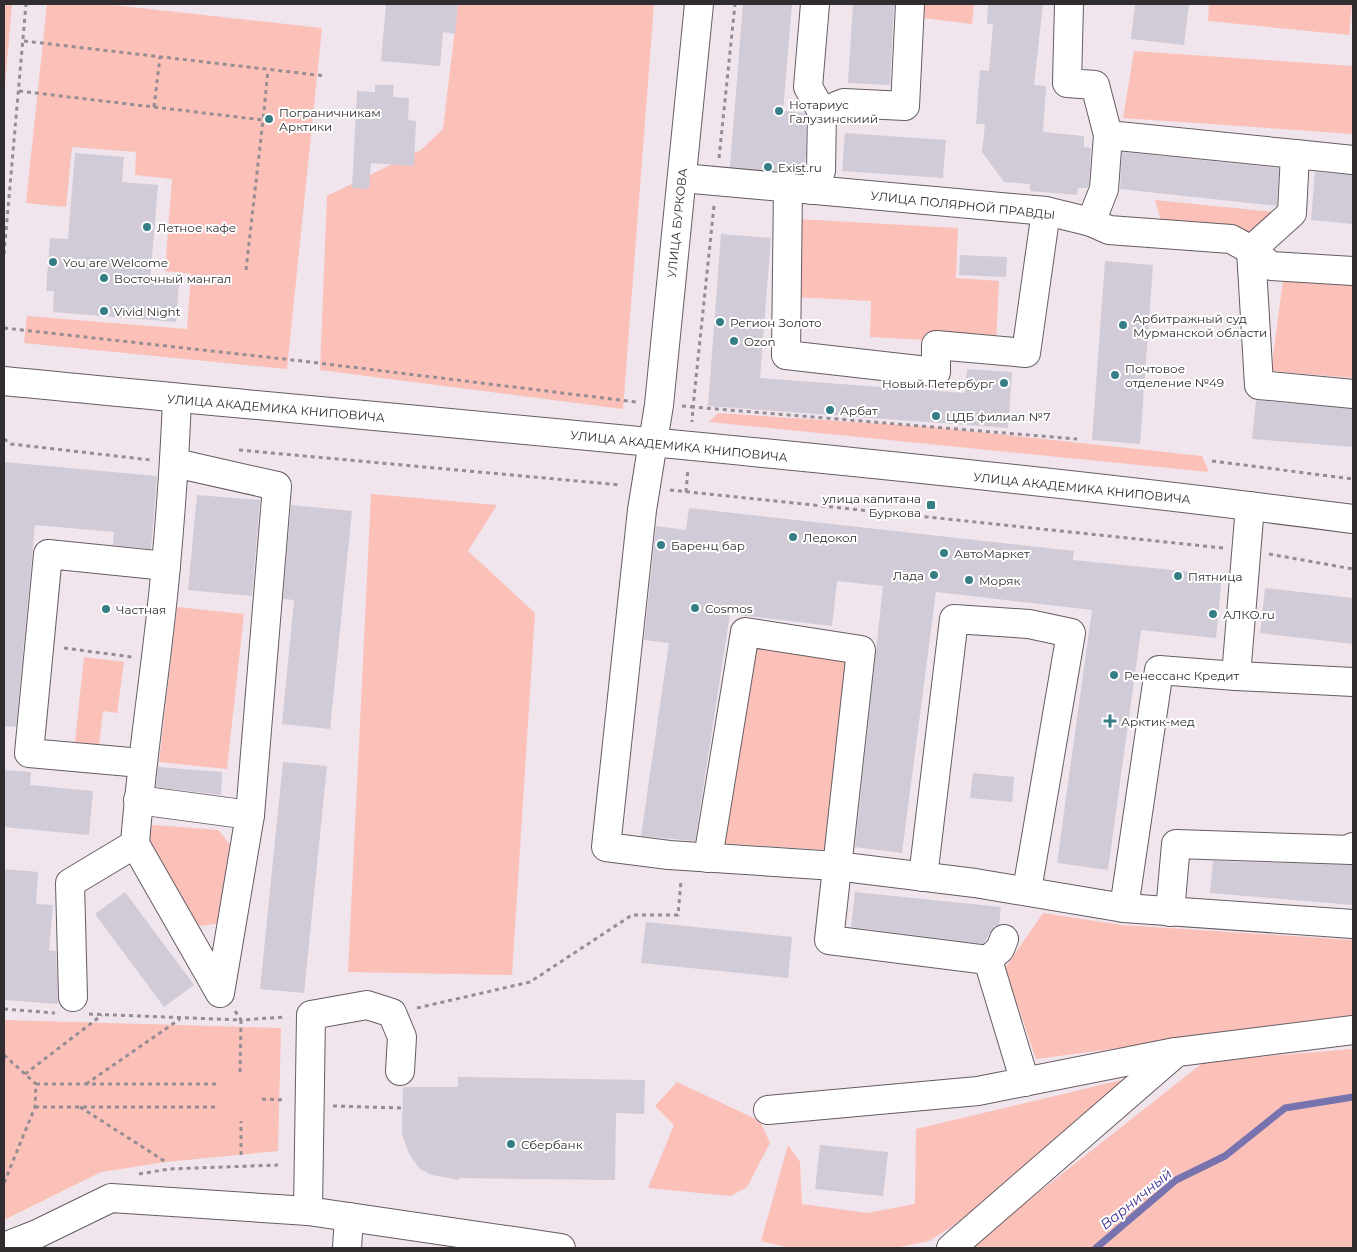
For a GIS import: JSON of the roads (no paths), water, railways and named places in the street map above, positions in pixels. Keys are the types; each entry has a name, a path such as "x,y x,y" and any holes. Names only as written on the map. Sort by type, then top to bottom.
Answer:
{"main road":[{"name":"УЛИЦА БУРКОВА","path":"695,857 606,847 642,510 659,404 699,4"},
{"path":"815,4 808,87 822,112 821,170 800,188 786,355 936,372 936,345 1026,353 1046,211"},
{"path":"822,112 844,103 905,106 910,4"},
{"path":"1069,4 1067,83 1095,86 1108,135 1104,189 1090,222"},
{"path":"1108,135 1353,160"},
{"path":"1295,154 1292,213 1251,250 1259,385 1353,394"},
{"name":"УЛИЦА ПОЛЯРНОЙ ПРАВДЫ","path":"682,178 1046,211 1090,222 1109,230 1232,239 1251,250 1271,266 1353,272"},
{"name":"УЛИЦА АКАДЕМИКА КНИПОВИЧА","path":"4,381 654,443 1250,506 1353,520"},
{"path":"174,463 277,486 250,815 220,993 135,844 141,764 166,566 177,398"},
{"path":"1236,676 1248,550 1250,506"},
{"path":"141,764 29,753 48,554 166,566"},
{"path":"923,877 954,619 1029,624 1071,633 1027,890"},
{"path":"1025,1082 996,949 829,940 836,866 861,650 745,632 695,857 836,866 1027,890 1124,908 1353,924"},
{"path":"1124,908 1159,670 1353,682"},
{"path":"138,800 250,815"},
{"path":"72,1008 70,883 135,844"},
{"path":"1170,912 1176,844 1351,850 1353,847"},
{"path":"308,1211 310,1015 367,1005 392,1013 402,1037 400,1071"},
{"path":"768,1110 978,1091 1177,1052 1353,1030"},
{"path":"951,1248 1177,1052"},
{"path":"4,1247 37,1241 111,1198 308,1211 561,1248"},
{"path":"347,1248 349,1217"}],"waterway":[{"name":"Варничный","path":"1096,1248 1176,1180 1225,1156 1285,1108 1353,1097"}],"place":[{"name":"Нотариус Галузинскиий","path":"779,111"},
{"name":"Пограничникам Арктики","path":"269,119"},
{"name":"Exist.ru","path":"768,167"},
{"name":"Летное кафе","path":"147,227"},
{"name":"You are Welcome","path":"53,262"},
{"name":"Восточный мангал","path":"104,278"},
{"name":"Vivid Night","path":"104,311"},
{"name":"Регион Золото","path":"720,322"},
{"name":"Арбитражный суд Мурманской области","path":"1123,325"},
{"name":"Ozon","path":"734,341"},
{"name":"Почтовое отделение №49","path":"1115,375"},
{"name":"Новый Петербург","path":"1004,383"},
{"name":"Арбат","path":"830,410"},
{"name":"ЦДБ филиал №7","path":"936,416"},
{"name":"улица капитана Буркова","path":"931,505"},
{"name":"Ледокол","path":"793,537"},
{"name":"Баренц бар","path":"661,545"},
{"name":"АвтоМаркет","path":"944,553"},
{"name":"Лада","path":"934,575"},
{"name":"Пятница","path":"1178,576"},
{"name":"Моряк","path":"969,580"},
{"name":"Cosmos","path":"695,608"},
{"name":"Частная","path":"106,609"},
{"name":"АЛКО.ru","path":"1213,614"},
{"name":"Ренессанс Кредит","path":"1114,675"},
{"name":"Арктик-мед","path":"1110,721"},
{"name":"Сбербанк","path":"511,1144"}]}
